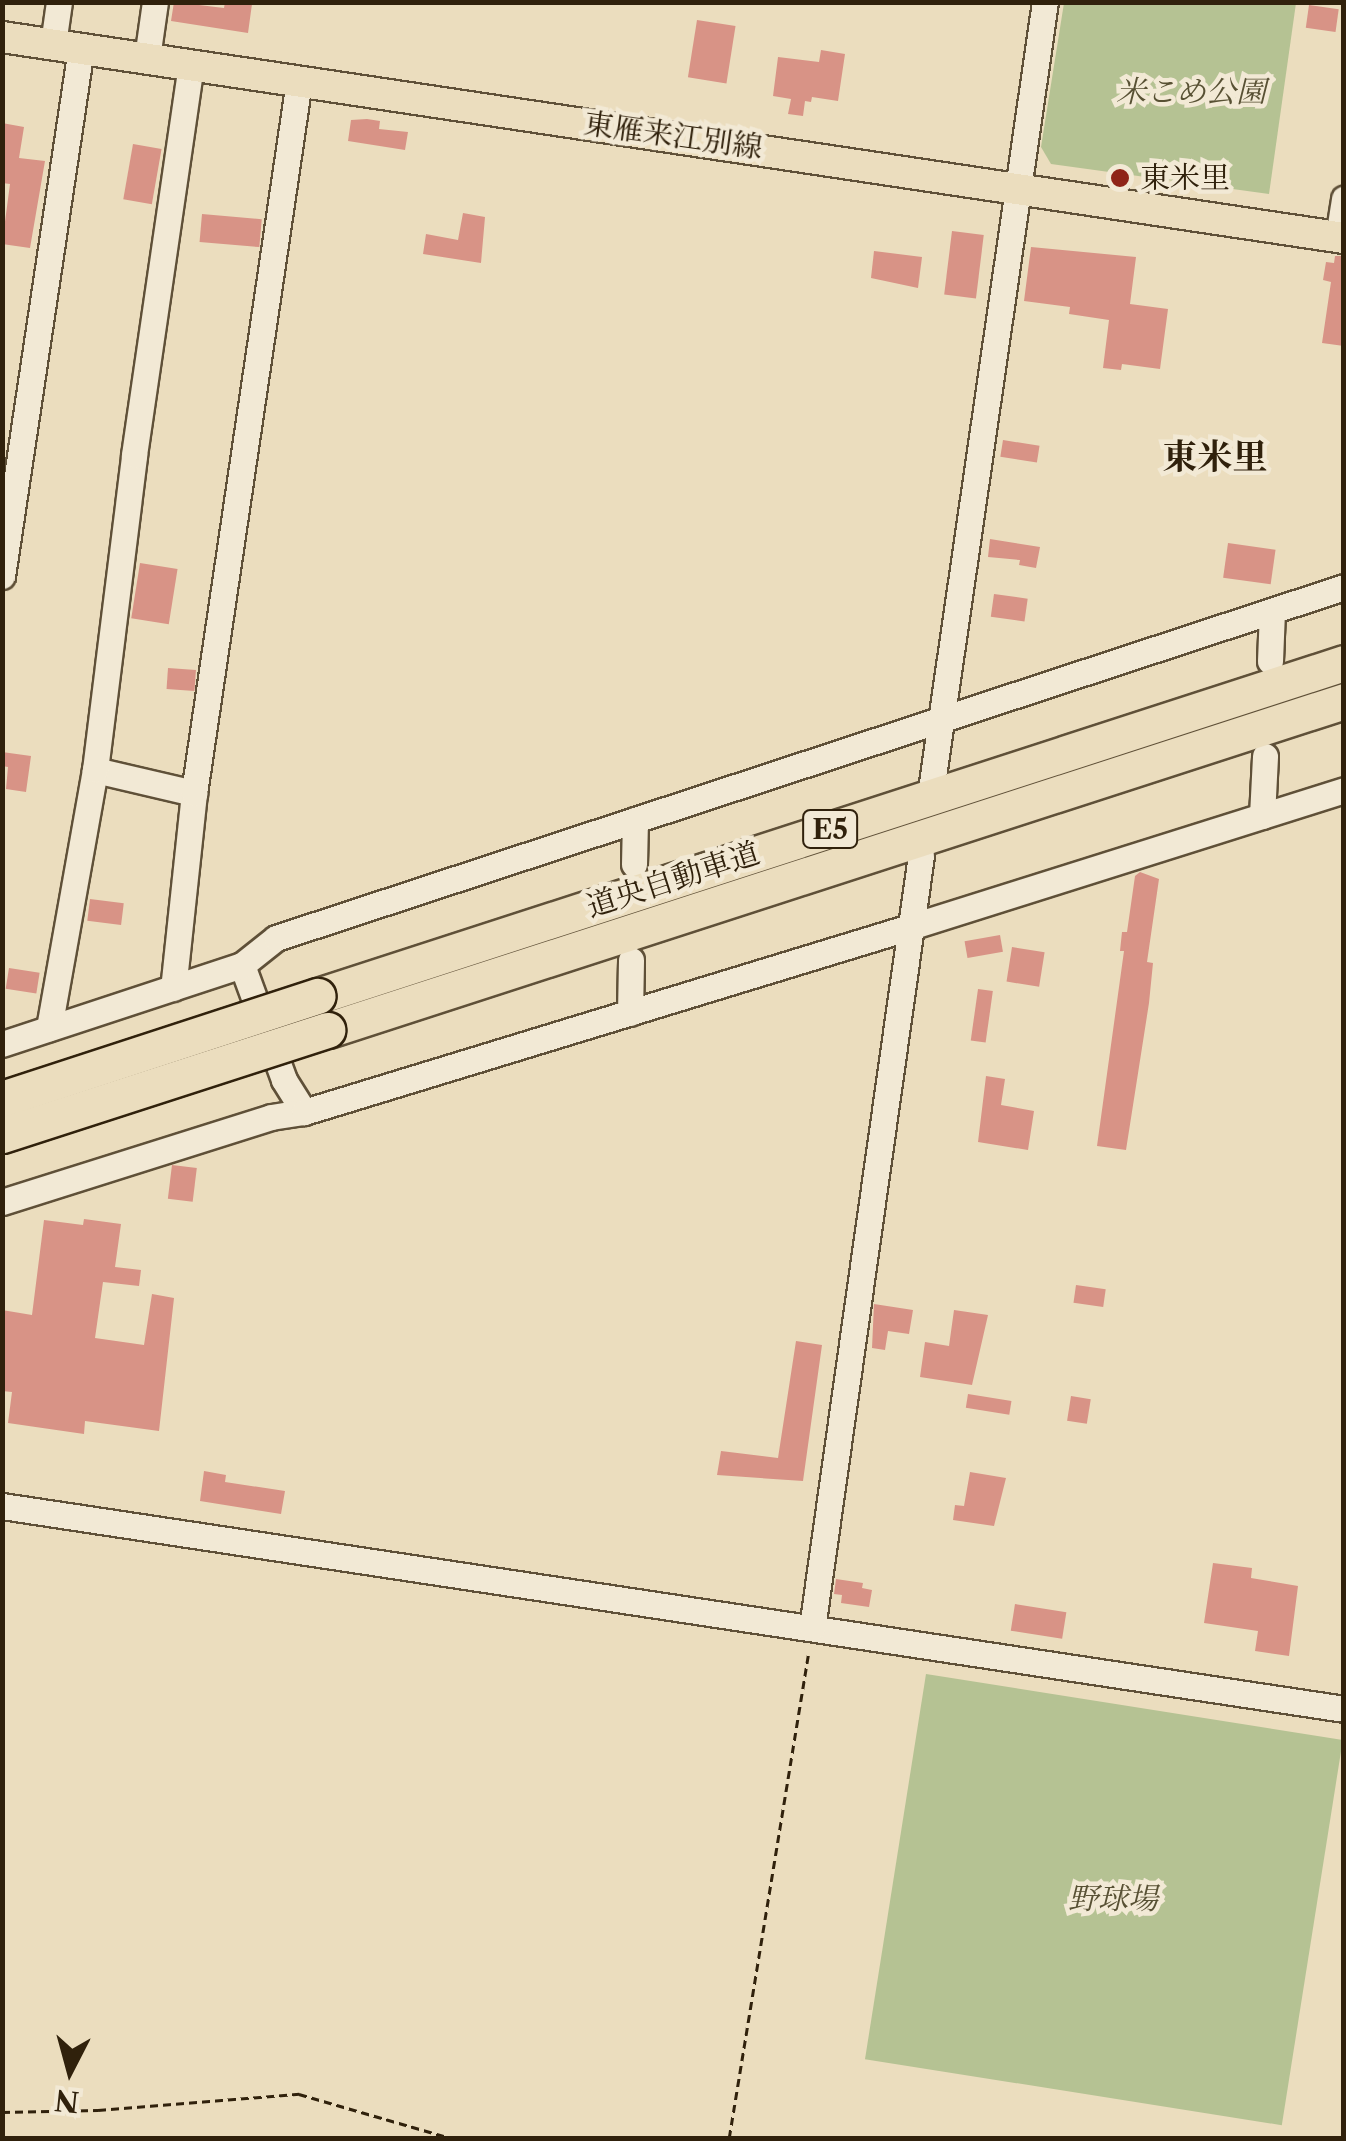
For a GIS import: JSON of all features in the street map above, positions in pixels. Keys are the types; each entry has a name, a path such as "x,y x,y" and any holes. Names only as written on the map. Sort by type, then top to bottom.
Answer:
{"highway":[{"name":"道央自動車道","path":"2,1135 323,1013 1344,663"},
{"name":"道央自動車道","path":"2,1099 323,1013 1344,701"}],"main road":[{"name":"東雁来江別線","path":"2,36 1341,237"}],"street":[{"path":"2,576 14,410 67,46 58,2"},
{"path":"148,58 156,2"},
{"path":"932,783 1045,2"},
{"path":"50,1028 94,770 134,455 191,64"},
{"path":"173,988 194,793 299,81"},
{"path":"1341,237 1344,198"},
{"path":"2,1044 242,965 276,938 1344,587"},
{"path":"1270,660 1272,611"},
{"path":"1262,816 1265,756"},
{"path":"94,770 194,793"},
{"path":"2,1202 271,1117 304,1112 913,926 1344,790"},
{"path":"634,820 634,864"},
{"path":"812,1628 922,855"},
{"path":"630,1012 631,960"},
{"path":"242,965 284,1080 304,1112"},
{"path":"2,1506 1344,1709"}],"path":[{"path":"729,2138 812,1628"},
{"path":"2,2112 98,2110 298,2094 450,2138"}],"green space":[{"name":"米こめ公園","path":"1064,3 1296,3 1269,194 1051,164 1041,147"},
{"name":"野球場","path":"926,1674 1343,1740 1282,2125 865,2059"}],"building":[{"path":"174,2 224,8 225,2 252,4 248,33 171,21"},
{"path":"1309,5 1339,9 1336,32 1306,28"},
{"path":"697,20 736,26 726,83 688,77"},
{"path":"821,50 845,54 838,101 812,97 811,102 805,101 803,116 788,114 791,99 773,96 778,57 819,62"},
{"path":"351,120 380,121 379,129 408,132 405,150 348,141"},
{"path":"2,123 24,127 19,158 45,161 30,248 2,244 10,184 2,183"},
{"path":"133,144 162,149 152,204 123,199"},
{"path":"463,213 485,217 481,263 423,254 426,234 458,240"},
{"path":"202,214 262,219 259,247 200,242"},
{"path":"952,231 984,235 976,298 944,295"},
{"path":"1031,247 1136,257 1130,304 1168,309 1160,369 1122,364 1121,370 1103,368 1109,320 1069,314 1070,307 1024,301"},
{"path":"874,251 922,257 918,288 871,278"},
{"path":"1335,256 1344,256 1344,346 1322,343 1331,282 1323,280 1326,262 1334,263"},
{"path":"1003,440 1040,446 1037,463 1000,457"},
{"path":"990,539 1040,547 1036,568 1019,565 1020,560 988,557"},
{"path":"1228,543 1276,550 1271,584 1223,578"},
{"path":"140,563 178,569 169,624 131,618"},
{"path":"994,594 1028,599 1024,622 991,617"},
{"path":"168,668 196,670 194,691 167,689"},
{"path":"2,752 31,756 26,792 6,789 8,767 2,766"},
{"path":"1140,872 1159,879 1147,962 1153,963 1149,1003 1126,1150 1097,1146 1124,951 1120,951 1122,932 1127,932 1135,876"},
{"path":"90,899 124,903 121,925 87,921"},
{"path":"1000,935 1003,952 967,958 965,941"},
{"path":"1012,947 1045,952 1039,987 1007,982"},
{"path":"9,968 40,973 36,994 6,989"},
{"path":"978,989 993,991 986,1043 971,1040"},
{"path":"986,1076 1005,1079 1001,1105 1034,1111 1028,1150 978,1142"},
{"path":"172,1165 197,1168 193,1202 168,1199"},
{"path":"84,1219 121,1224 115,1267 141,1270 139,1286 103,1282 95,1338 144,1345 152,1294 174,1298 159,1431 85,1421 84,1434 8,1423 12,1392 2,1391 2,1310 32,1315 44,1220 83,1225"},
{"path":"1076,1285 1106,1289 1103,1307 1073,1303"},
{"path":"874,1304 913,1310 909,1334 888,1331 885,1350 872,1348"},
{"path":"954,1310 988,1315 972,1385 920,1377 925,1342 949,1346"},
{"path":"796,1341 822,1345 803,1481 717,1475 721,1451 778,1458"},
{"path":"968,1394 1011,1401 1009,1415 966,1408"},
{"path":"1071,1396 1091,1399 1087,1424 1067,1421"},
{"path":"204,1471 226,1475 225,1482 285,1491 281,1514 200,1501"},
{"path":"970,1472 1006,1478 994,1526 953,1520 955,1505 964,1506"},
{"path":"1213,1563 1252,1568 1251,1578 1298,1586 1289,1656 1255,1651 1258,1631 1204,1623"},
{"path":"836,1579 863,1583 862,1588 872,1590 869,1607 841,1603 842,1595 834,1594"},
{"path":"1015,1604 1066,1612 1062,1639 1011,1631"}],"place":[{"name":"東米里","path":"1120,178"}],"district":[{"name":"東米里","path":"1215,457"}]}
